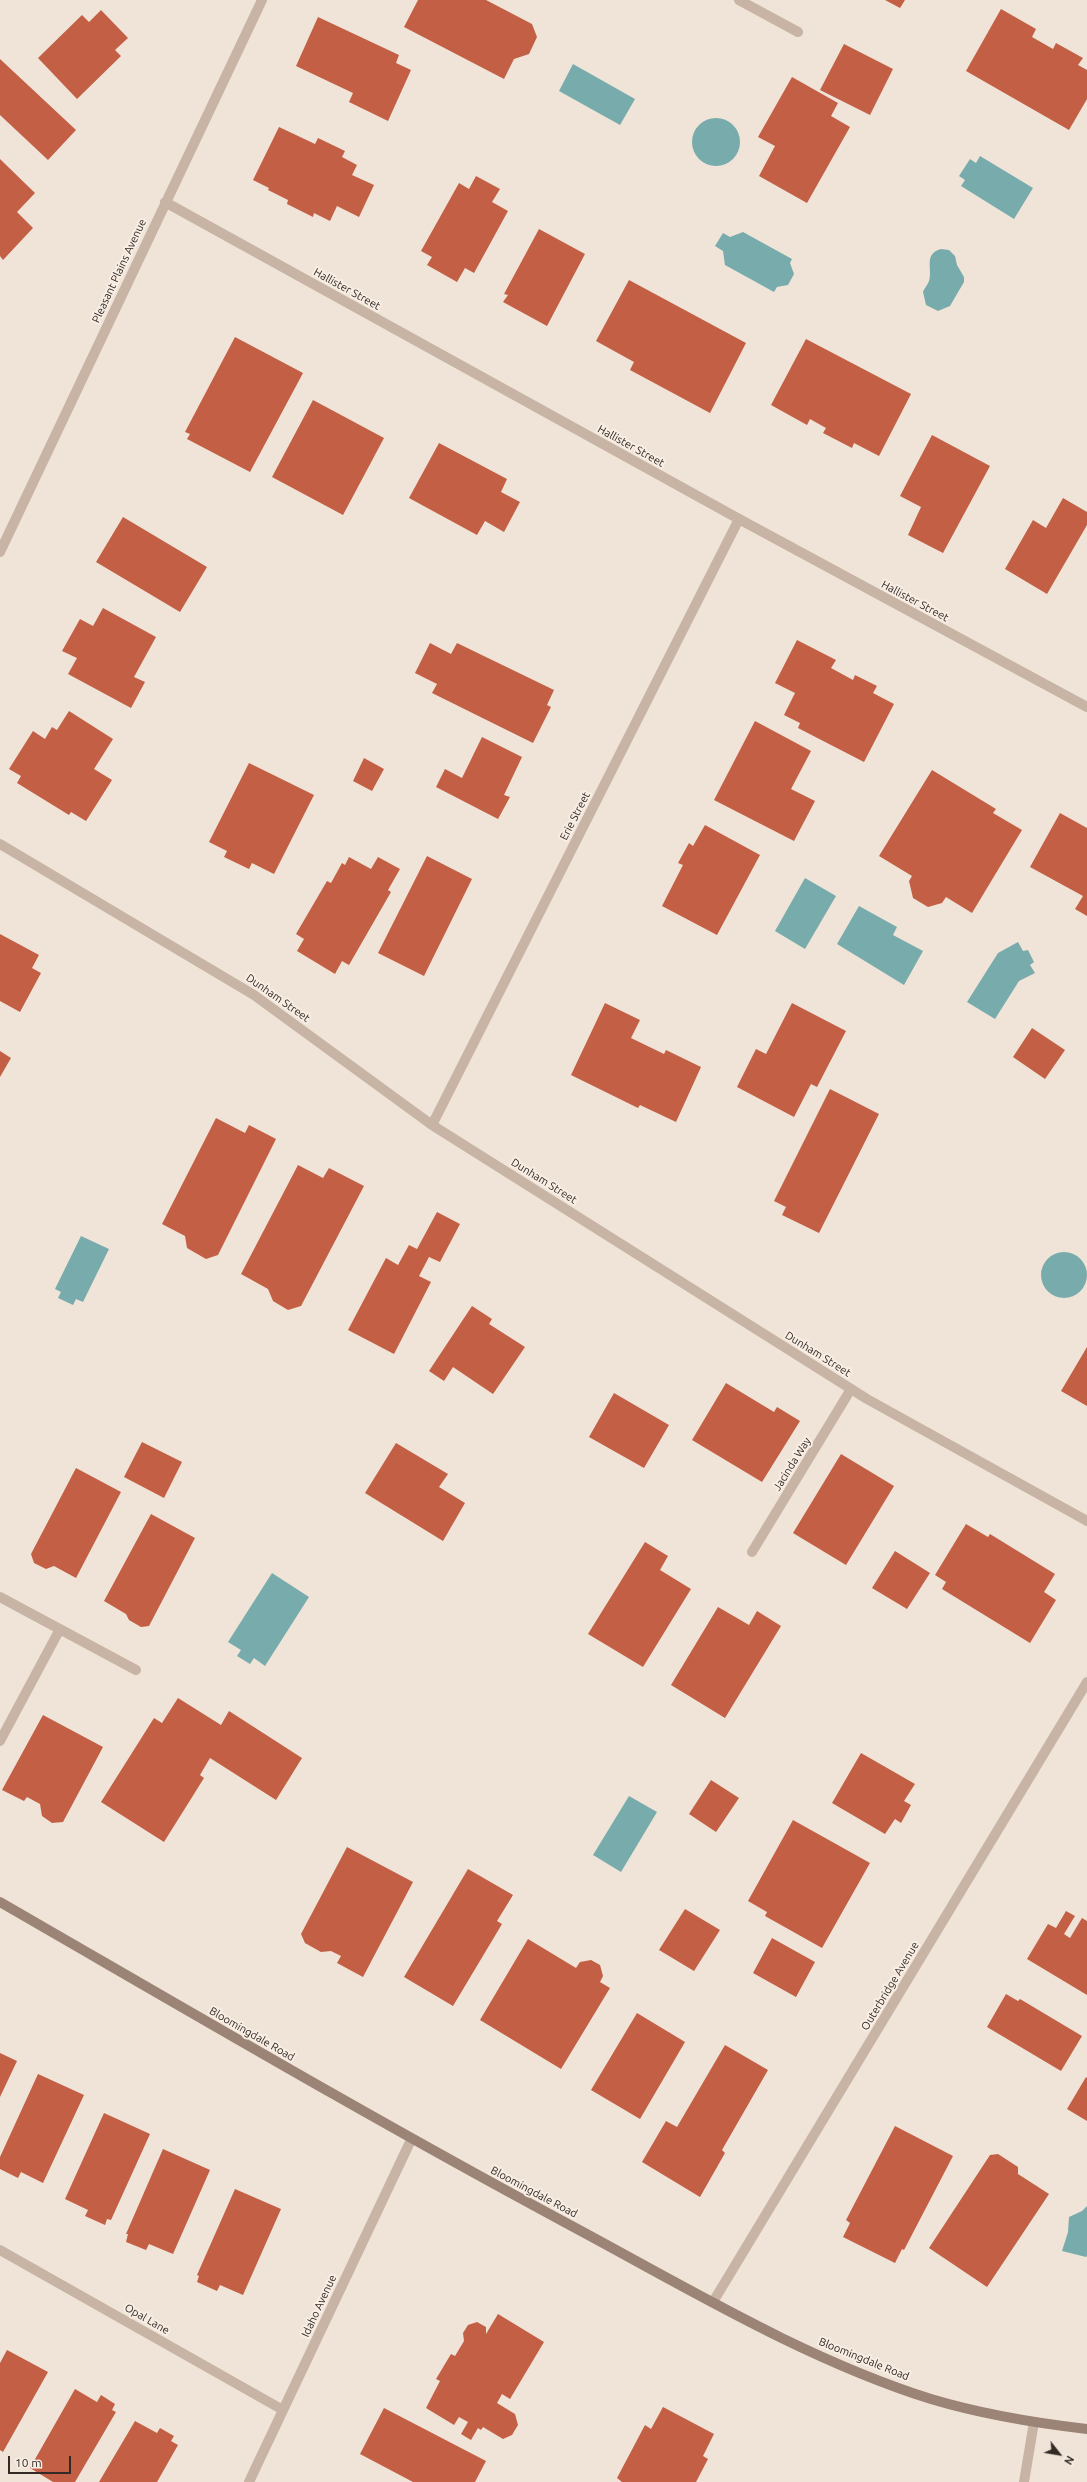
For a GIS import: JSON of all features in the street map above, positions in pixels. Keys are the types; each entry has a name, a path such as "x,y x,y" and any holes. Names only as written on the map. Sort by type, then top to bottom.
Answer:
{"street":[{"name":"Pleasant Plains Avenue","path":"0,552 262,0"},
{"path":"739,0 798,32"},
{"name":"Hallister Street","path":"165,202 739,519 1087,707"},
{"name":"Erie Street","path":"432,1125 739,519"},
{"name":"Dunham Street","path":"0,844 254,994 432,1125 851,1389 1087,1521"},
{"name":"Jacinda Way","path":"752,1552 851,1389"},
{"path":"0,1597 136,1670"},
{"path":"0,1741 60,1629"},
{"name":"Outerbridge Avenue","path":"713,2302 1087,1682"},
{"name":"Bloomingdale Road","path":"0,1902 411,2140 713,2302 835,2363 932,2399 1034,2422 1087,2429"},
{"name":"Idaho Avenue","path":"249,2482 411,2140"},
{"name":"Opal Lane","path":"0,2250 283,2410"},
{"path":"1024,2482 1034,2422"}],"water":[{"path":"573,64 635,99 620,125 559,91"},
{"path":"716,118 725,120 733,125 738,133 740,142 738,151 733,159 725,164 716,166 707,164 699,159 694,151 692,142 694,133 699,125 707,120"},
{"path":"980,156 1033,188 1014,219 961,186 965,180 959,176 970,159 976,163"},
{"path":"743,232 792,259 790,263 794,274 788,285 777,287 774,292 725,265 723,251 715,246 723,233 730,237"},
{"path":"941,249 949,250 955,256 957,265 964,277 964,282 950,306 938,311 926,305 923,292 929,281 930,258 935,251"},
{"path":"805,878 836,896 805,949 775,931"},
{"path":"859,906 897,927 893,935 923,951 904,985 837,944"},
{"path":"1018,942 1023,951 1028,950 1034,962 1030,965 1035,973 1019,981 995,1019 967,1002 998,953"},
{"path":"81,1236 109,1249 83,1302 76,1299 73,1305 58,1298 61,1292 55,1289"},
{"path":"1069,1252 1081,1258 1086,1266 1086,1284 1081,1292 1073,1297 1059,1298 1047,1292 1042,1284 1041,1270 1047,1258 1055,1253"},
{"path":"272,1573 309,1597 265,1666 254,1658 250,1664 237,1656 241,1650 228,1642"},
{"path":"629,1796 657,1812 621,1872 593,1855"},
{"path":"1087,2206 1087,2256 1062,2251 1068,2232 1069,2217 1082,2211"}],"building":[{"path":"418,0 486,0 532,24 537,37 529,54 514,59 504,79 404,27"},
{"path":"885,0 905,0 900,8"},
{"path":"1001,9 1036,29 1032,37 1053,49 1056,43 1083,58 1078,65 1087,70 1087,99 1069,130 966,71"},
{"path":"101,10 128,38 115,50 121,56 77,99 38,58 82,15 89,22"},
{"path":"318,17 399,55 396,63 411,70 388,121 349,102 353,93 296,66"},
{"path":"844,44 893,69 870,115 820,90"},
{"path":"0,59 76,130 48,160 0,115"},
{"path":"792,77 838,103 831,116 850,127 807,203 759,176 775,146 758,137"},
{"path":"279,127 315,144 318,138 345,151 342,157 357,165 352,175 374,185 359,217 337,206 330,221 314,213 313,217 287,204 288,200 268,190 269,188 253,180"},
{"path":"0,159 35,193 17,212 33,228 3,260 0,256"},
{"path":"476,176 500,189 492,202 508,211 474,273 465,268 457,282 427,265 432,257 421,251 459,183 469,189"},
{"path":"539,229 585,254 547,326 503,302 508,295 504,294"},
{"path":"629,280 746,343 710,413 630,370 634,362 596,341"},
{"path":"235,337 303,373 250,472 187,439 190,434 185,432"},
{"path":"806,339 911,394 879,456 854,443 852,448 823,433 826,428 810,419 807,425 771,405"},
{"path":"313,400 384,438 343,515 272,477"},
{"path":"932,435 990,466 943,553 908,535 921,507 900,496"},
{"path":"439,443 507,479 501,492 520,502 504,532 485,521 477,535 409,498"},
{"path":"1063,498 1087,512 1087,525 1047,594 1005,569 1033,520 1046,528"},
{"path":"123,517 207,567 180,612 96,562"},
{"path":"103,608 156,637 134,677 145,682 131,708 68,674 77,658 62,651 80,619 93,626"},
{"path":"797,640 836,660 831,668 853,680 855,675 877,686 873,693 894,704 864,762 798,728 800,723 784,715 795,693 775,683"},
{"path":"430,643 451,654 457,643 554,690 547,705 551,707 533,743 432,693 437,684 415,673"},
{"path":"69,711 113,739 94,769 112,780 86,821 71,812 69,815 17,783 21,776 9,769 33,731 45,739 52,727 57,730"},
{"path":"755,721 811,751 791,789 815,801 794,841 714,800"},
{"path":"482,737 522,757 504,795 510,797 498,819 436,787 445,769 462,778"},
{"path":"364,758 384,769 372,791 353,781"},
{"path":"249,763 314,795 274,874 252,863 249,869 224,857 227,851 209,842"},
{"path":"932,770 996,809 993,813 1022,830 972,913 946,897 942,903 928,907 913,898 909,881 912,876 879,856"},
{"path":"1060,813 1087,828 1087,916 1075,909 1083,896 1030,867"},
{"path":"705,825 760,855 717,935 662,906 683,865 678,863 689,843 693,846"},
{"path":"427,856 472,879 424,976 378,953"},
{"path":"349,857 371,869 378,857 400,869 388,890 391,892 349,965 342,961 335,974 297,951 304,939 296,934 327,881 331,883 342,863 345,865"},
{"path":"0,934 39,955 32,968 41,973 20,1012 0,1001"},
{"path":"605,1003 640,1020 631,1038 664,1054 666,1050 701,1067 676,1122 640,1105 638,1108 571,1075"},
{"path":"792,1003 846,1031 817,1087 811,1084 794,1117 737,1087 756,1049 766,1054"},
{"path":"1032,1028 1065,1050 1045,1079 1013,1057"},
{"path":"0,1051 11,1058 0,1077"},
{"path":"830,1089 879,1114 819,1233 782,1215 786,1207 774,1201"},
{"path":"216,1118 245,1133 249,1125 276,1139 218,1255 206,1259 187,1248 185,1236 162,1224"},
{"path":"298,1165 323,1178 329,1168 364,1186 301,1306 288,1310 273,1301 268,1289 241,1274"},
{"path":"437,1212 460,1224 440,1262 429,1257 419,1276 431,1282 394,1354 348,1330 386,1258 398,1265 409,1245 417,1249"},
{"path":"472,1306 492,1319 489,1324 525,1347 493,1394 453,1367 444,1381 429,1371"},
{"path":"1087,1347 1087,1406 1061,1391"},
{"path":"726,1383 774,1412 777,1407 800,1421 762,1482 692,1440"},
{"path":"614,1393 669,1425 644,1468 589,1437"},
{"path":"142,1442 182,1462 164,1498 124,1477"},
{"path":"396,1443 448,1474 439,1487 465,1503 443,1541 365,1493"},
{"path":"841,1454 894,1486 846,1565 793,1533"},
{"path":"76,1468 121,1492 76,1578 54,1566 46,1569 34,1563 31,1554"},
{"path":"151,1514 195,1538 149,1626 141,1627 129,1620 126,1614 104,1601"},
{"path":"966,1524 988,1537 990,1534 1055,1574 1044,1592 1056,1600 1030,1643 942,1589 946,1582 935,1575"},
{"path":"645,1542 668,1556 660,1570 691,1589 643,1667 588,1634"},
{"path":"895,1551 930,1573 907,1609 872,1588"},
{"path":"718,1607 749,1625 757,1611 781,1626 725,1718 671,1685"},
{"path":"178,1698 221,1725 229,1711 302,1758 276,1800 210,1758 200,1775 204,1778 164,1842 101,1802 154,1718 162,1723"},
{"path":"43,1715 103,1747 63,1822 52,1823 42,1816 40,1804 27,1797 24,1801 2,1790"},
{"path":"861,1753 915,1784 904,1801 911,1805 901,1823 895,1819 885,1834 832,1803"},
{"path":"711,1780 739,1798 716,1832 689,1814"},
{"path":"793,1820 870,1863 822,1948 765,1916 767,1912 748,1901"},
{"path":"347,1847 413,1882 363,1977 337,1963 341,1956 331,1951 321,1952 305,1943 301,1934"},
{"path":"468,1869 513,1895 497,1921 502,1924 453,2006 404,1977"},
{"path":"685,1909 720,1930 694,1971 659,1950"},
{"path":"1066,1911 1075,1916 1064,1934 1070,1938 1082,1918 1087,1921 1087,1995 1027,1959 1048,1924 1056,1928"},
{"path":"772,1938 815,1962 796,1997 753,1973"},
{"path":"528,1939 576,1968 580,1962 591,1960 600,1965 603,1976 600,1982 610,1988 561,2069 480,2020"},
{"path":"1006,1994 1018,2001 1020,1999 1082,2036 1061,2071 987,2027"},
{"path":"637,2013 685,2042 640,2119 591,2090"},
{"path":"725,2045 768,2070 722,2150 725,2153 700,2197 642,2162 666,2121 677,2127"},
{"path":"0,2053 17,2061 0,2097"},
{"path":"38,2074 84,2095 43,2183 21,2172 18,2178 0,2169 0,2157"},
{"path":"1086,2077 1087,2078 1087,2121 1067,2109"},
{"path":"104,2113 150,2134 111,2220 107,2219 105,2225 85,2216 88,2210 65,2199"},
{"path":"895,2126 953,2156 904,2250 902,2249 895,2263 843,2237 850,2223 846,2220"},
{"path":"163,2149 210,2170 173,2254 149,2244 146,2250 126,2242 128,2234 126,2234"},
{"path":"998,2154 1018,2167 1018,2174 1049,2194 987,2287 929,2248 990,2155"},
{"path":"235,2189 281,2209 243,2295 220,2285 217,2291 197,2282 199,2276 197,2275"},
{"path":"498,2314 544,2342 510,2399 502,2394 497,2403 515,2414 518,2425 512,2435 503,2439 483,2427 481,2430 478,2428 471,2440 461,2434 468,2422 459,2417 454,2425 426,2408 440,2381 436,2379 451,2354 455,2356 464,2341 463,2333 468,2325 477,2322 486,2327 486,2334"},
{"path":"7,2350 48,2372 3,2452 0,2450 0,2363"},
{"path":"75,2389 97,2402 101,2395 115,2404 112,2410 116,2412 75,2482 53,2482 30,2468"},
{"path":"663,2407 714,2434 703,2456 708,2459 696,2482 622,2482 617,2478 645,2425 651,2429"},
{"path":"384,2408 486,2461 475,2482 413,2482 360,2454"},
{"path":"135,2421 157,2433 160,2428 174,2436 171,2441 178,2445 157,2482 99,2482"}]}
